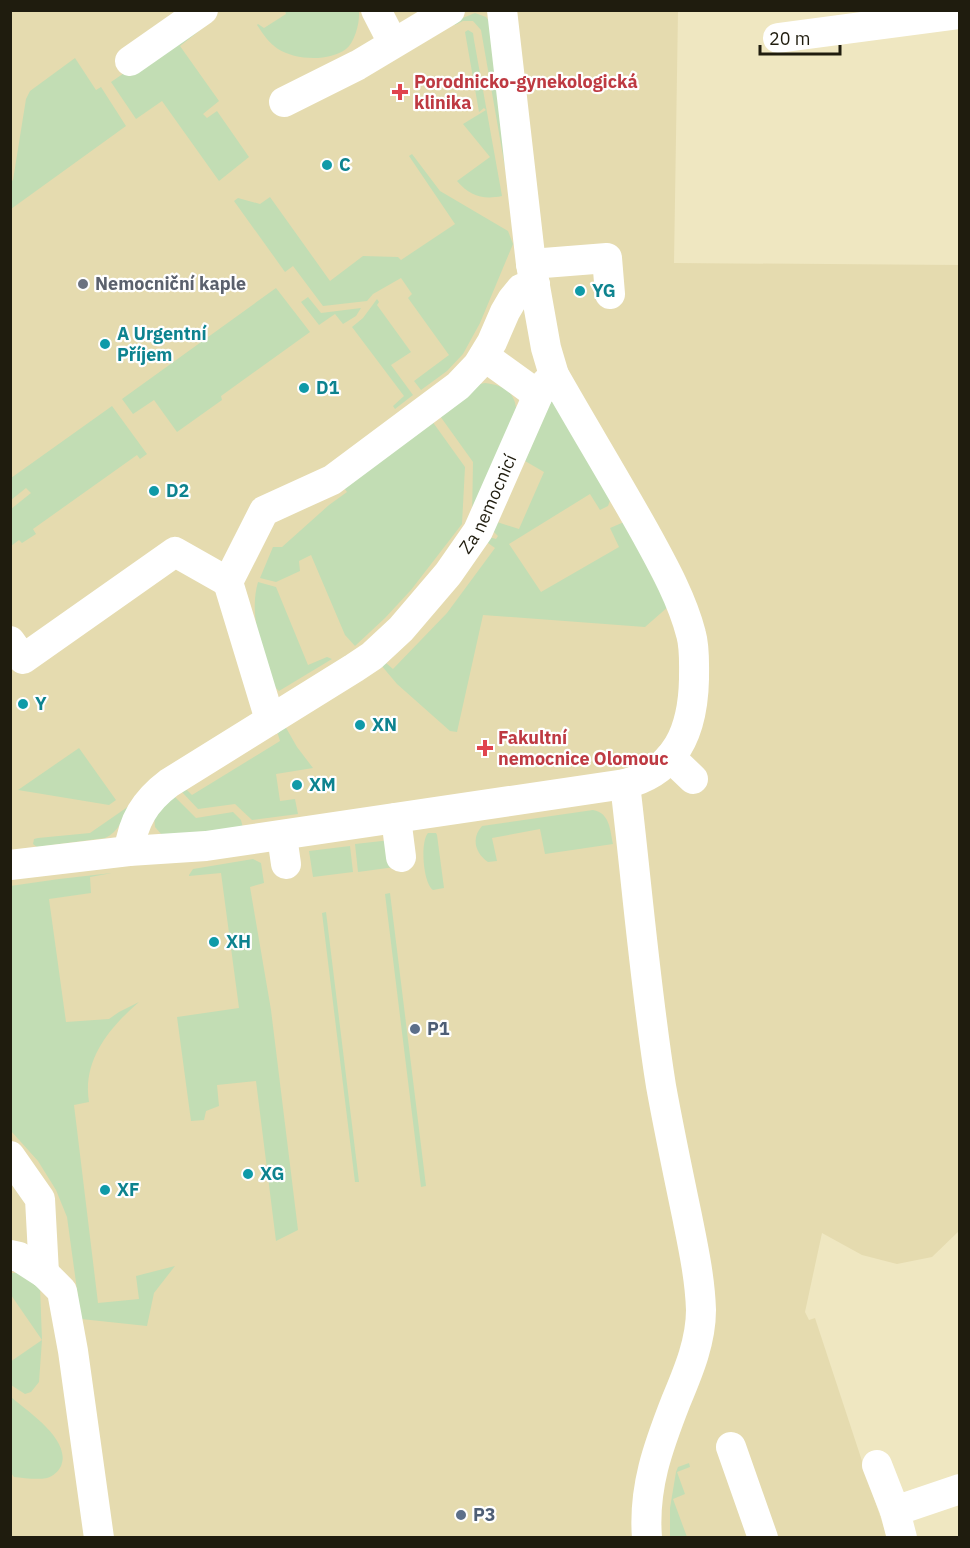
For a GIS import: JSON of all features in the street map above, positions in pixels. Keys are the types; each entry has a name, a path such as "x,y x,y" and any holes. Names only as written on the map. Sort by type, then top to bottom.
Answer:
{"street":[{"path":"130,61 204,10"},
{"path":"376,10 393,43"},
{"path":"284,102 358,65 450,10"},
{"path":"502,10 533,274 546,348 546,385"},
{"path":"778,38 960,14"},
{"path":"228,582 264,511 332,480 458,386 478,365 508,306 533,274 607,258 610,294"},
{"path":"10,865 129,851 207,846 284,850 396,818 626,784 642,780 655,773 670,757 682,740 690,714 694,664 690,630 679,599 659,558 546,385 484,356"},
{"name":"Za nemocnicí","path":"129,851 131,836 140,813 155,794 372,656 426,602 478,531 546,385"},
{"path":"10,641 23,659 175,552 228,582 270,720"},
{"path":"670,757 693,779"},
{"path":"626,784 661,1085 692,1240 701,1312 689,1372 676,1402 650,1479 645,1506 646,1538"},
{"path":"396,818 401,857"},
{"path":"10,1156 40,1199 44,1273"},
{"path":"10,1255 19,1257 44,1273 62,1291 73,1351 99,1538"},
{"path":"731,1447 764,1538"},
{"path":"877,1465 898,1524 960,1490"}],"shaded area":[{"name":"Fakultní nemocnice Olomouc","path":"11,11 678,11 674,263 959,265 959,1231 932,1257 897,1264 862,1255 822,1233 805,1312 809,1320 815,1318 887,1537 11,1538"}],"green space":[{"path":"285,11 359,11 359,21 354,37 346,49 321,58 303,57 278,49 257,25 264,28 286,14"},
{"path":"475,13 486,17 489,21 510,196 481,30 473,21 463,21 455,25 453,22"},
{"path":"204,27 180,46 219,101 203,114 207,118 217,111 249,157 219,181 162,101 136,119 111,82 155,52"},
{"path":"468,30 473,33 502,196 477,196 457,181 490,157 463,124 486,110 484,108 479,112 465,32"},
{"path":"75,58 96,90 101,87 126,126 11,209 11,182 26,99 30,91"},
{"path":"412,154 440,191 508,231 513,244 480,323 463,354 447,371 421,390 414,381 449,355 408,298 412,294 401,278 373,294 367,301 323,306 293,266 285,272 234,201 238,198 260,204 270,197 330,281 363,256 398,257 401,260 455,224 409,156"},
{"path":"276,288 310,332 221,396 222,400 177,432 154,400 133,414 122,399"},
{"path":"308,297 321,313 361,308 356,316 343,324 335,314 319,325 301,302"},
{"path":"377,299 379,302 377,305 411,352 391,365 413,395 395,409 393,406 404,396 352,327 363,318"},
{"path":"485,383 506,389 513,397 516,408 472,519 473,462 440,416 480,384"},
{"path":"554,400 611,498 608,506 600,510 590,494 509,544 541,592 619,547 610,528 624,522 669,606 645,627 483,615 457,732 450,731 397,684 381,665 386,663 393,669 447,613 495,548 488,543 489,537 496,539 498,536 493,531 497,522 519,529 544,472 525,461 551,401"},
{"path":"112,406 147,454 140,459 137,455 33,529 36,534 22,543 19,540 11,546 11,509 31,493 26,488 11,500 11,478"},
{"path":"432,421 465,467 462,524 411,590 355,646 345,635 311,555 299,561 300,571 276,582 260,578 273,547 282,547 347,492 342,485"},
{"path":"258,582 276,587 308,665 327,657 332,659 279,691 273,685 258,634 255,595"},
{"path":"285,726 313,768 276,774 280,801 295,799 298,814 252,820 235,804 198,809 181,791 187,790 192,795 280,741 277,731"},
{"path":"79,748 116,800 109,805 18,790"},
{"path":"174,796 196,818 233,812 241,820 243,828 162,835 155,827 154,815"},
{"path":"129,806 117,828 105,838 37,847 33,844 34,839 38,838 90,833"},
{"path":"593,810 606,818 613,844 545,854 540,829 492,838 497,861 488,862 477,850 476,835 482,826"},
{"path":"428,833 437,835 444,888 433,890 427,879 423,853"},
{"path":"391,840 395,867 358,872 355,844"},
{"path":"350,846 353,872 313,877 309,851"},
{"path":"253,859 261,863 264,883 250,887 271,1010 298,1230 276,1241 256,1081 217,1085 219,1106 206,1111 204,1120 191,1121 177,1017 239,1008 221,873 189,875 193,869"},
{"path":"112,873 90,877 91,893 49,899 66,1022 109,1019 139,1002 118,1022 94,1058 88,1087 89,1102 74,1105 98,1303 139,1299 136,1276 175,1266 154,1293 147,1326 81,1319 67,1217 56,1190 38,1161 11,1131 10,886"},
{"path":"390,893 426,1186 421,1187 385,894"},
{"path":"326,912 359,1182 355,1182 322,913"},
{"path":"11,1273 19,1273 40,1287 42,1340 11,1295"},
{"path":"42,1340 39,1382 31,1392 25,1394 11,1385 10,1362"},
{"path":"11,1397 46,1427 60,1446 63,1456 61,1466 57,1472 47,1478 14,1477 11,1473"},
{"path":"689,1463 690,1467 677,1472 685,1494 673,1499 687,1537 670,1537 670,1508 676,1472 678,1467"}],"place":[{"name":"Porodnicko-gynekologická klinika","path":"400,92"},
{"name":"C","path":"327,165"},
{"name":"Nemocniční kaple","path":"83,284"},
{"name":"YG","path":"580,291"},
{"name":"A Urgentní Příjem","path":"105,344"},
{"name":"D1","path":"304,388"},
{"name":"D2","path":"154,491"},
{"name":"Y","path":"23,704"},
{"name":"XN","path":"360,725"},
{"name":"Fakultní nemocnice Olomouc","path":"485,748"},
{"name":"XM","path":"297,785"},
{"name":"XH","path":"214,942"},
{"name":"P1","path":"415,1029"},
{"name":"XG","path":"248,1174"},
{"name":"XF","path":"105,1190"},
{"name":"P3","path":"461,1515"}]}
